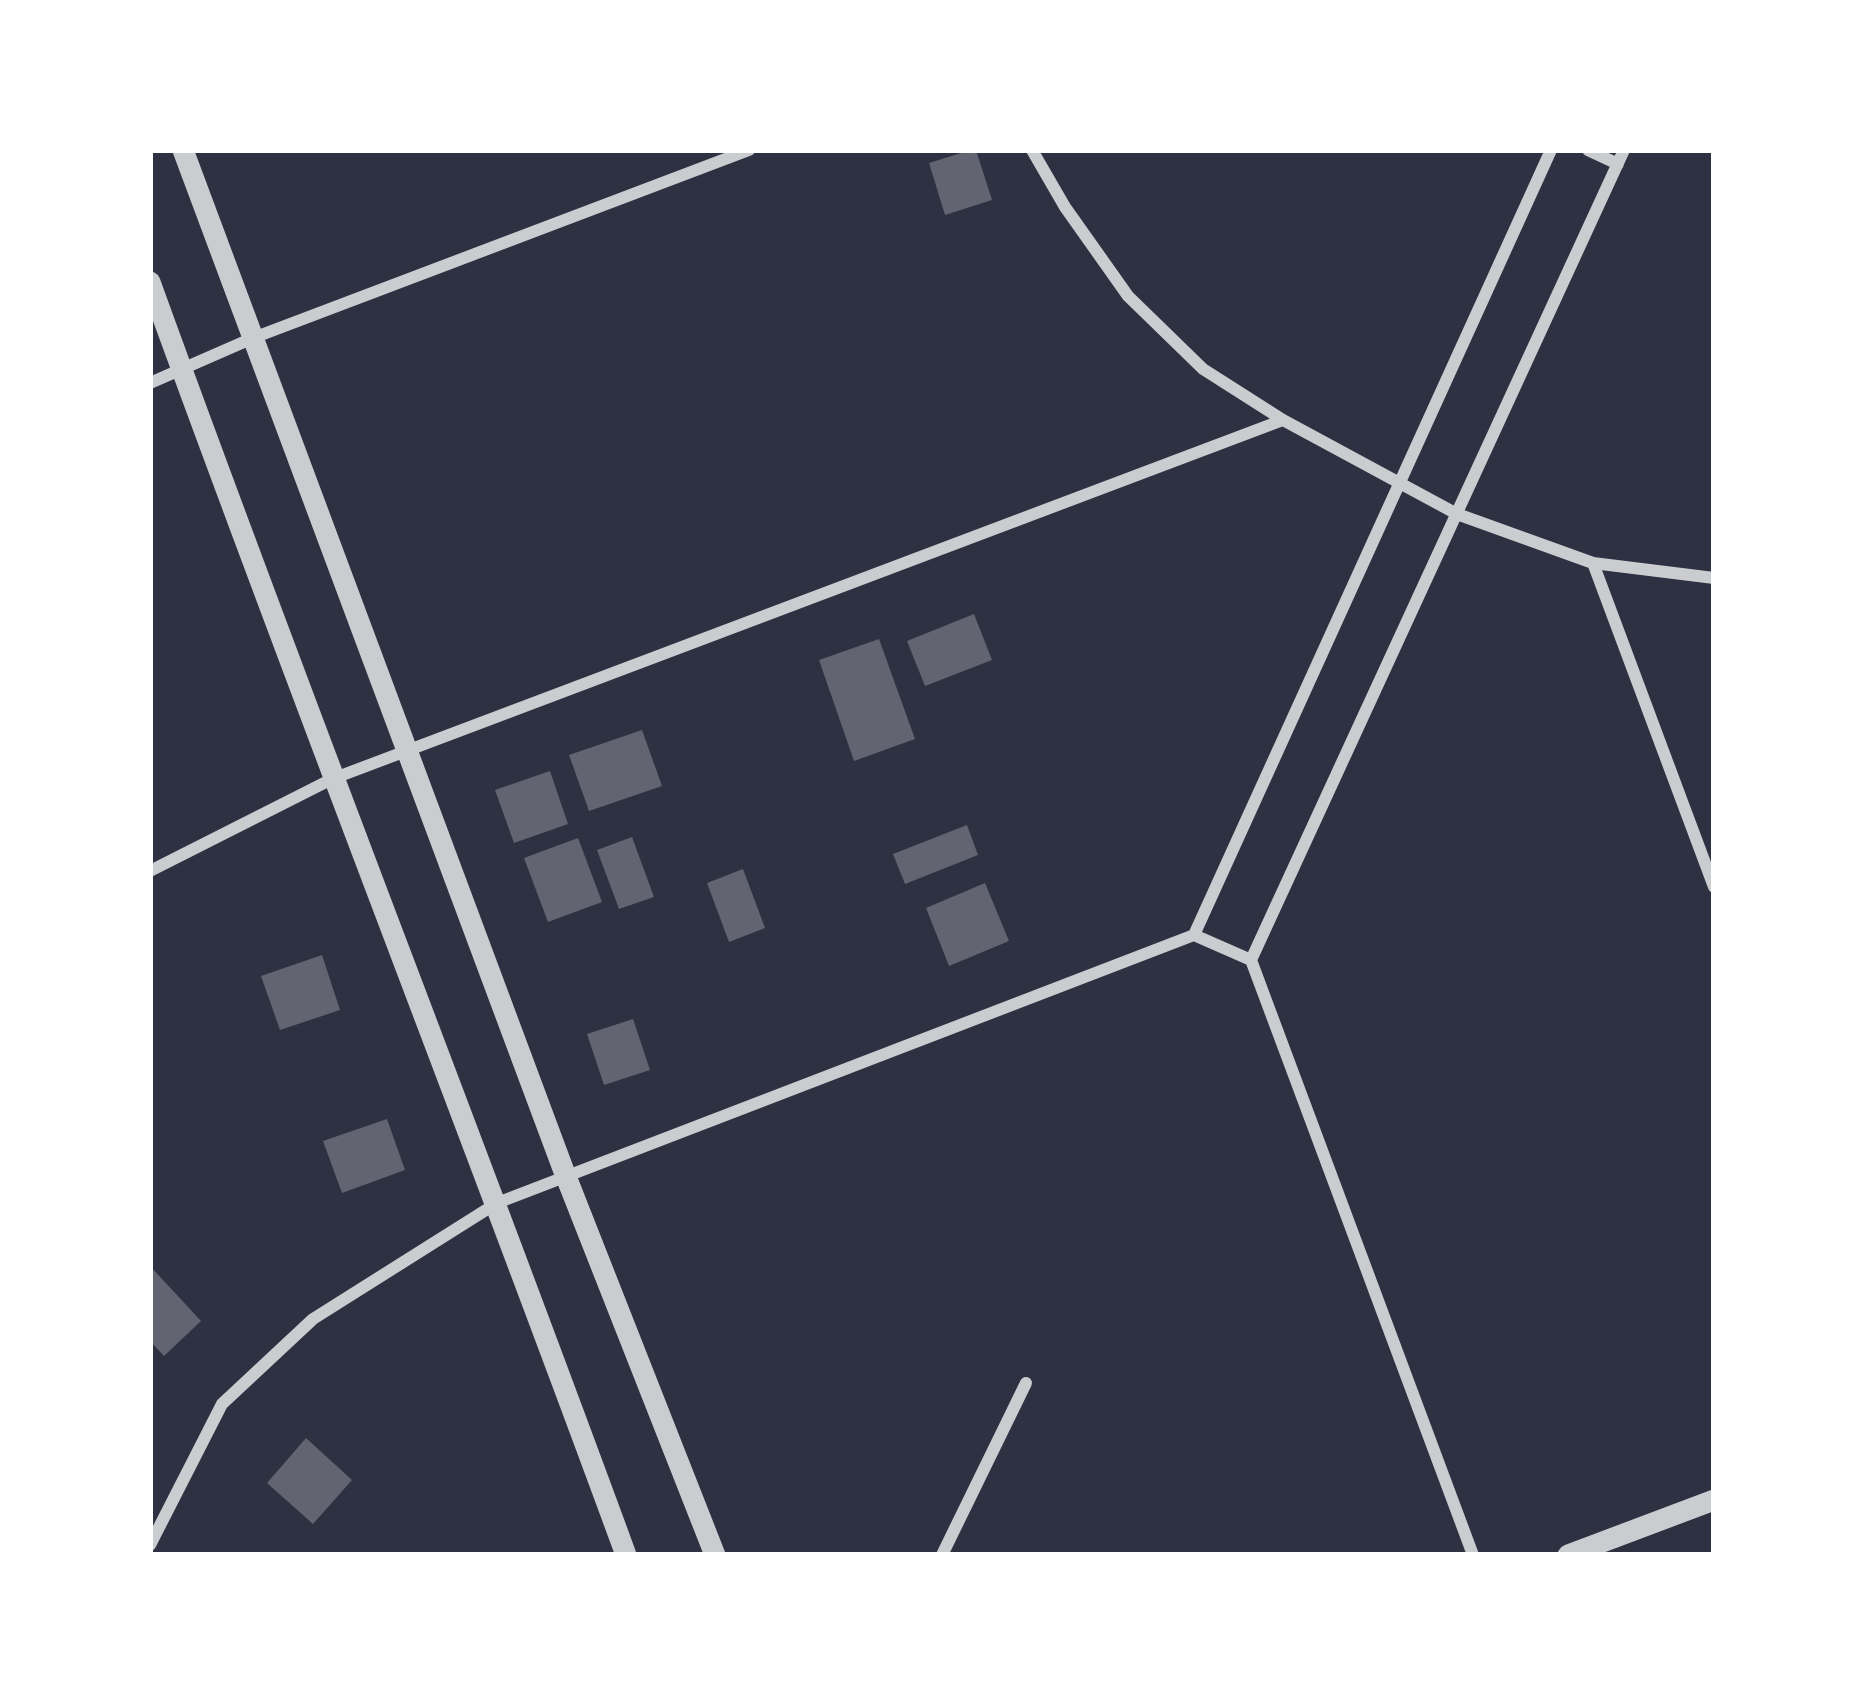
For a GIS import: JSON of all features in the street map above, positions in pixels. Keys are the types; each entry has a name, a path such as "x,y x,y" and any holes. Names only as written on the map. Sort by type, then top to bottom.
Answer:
{"street":[{"path":"182,150 566,1174 715,1555"},
{"path":"150,382 253,338 749,150"},
{"path":"1032,150 1064,207 1128,296 1204,369 1283,420 1457,514 1593,563 1714,578"},
{"path":"1194,935 1551,150"},
{"path":"1473,1555 1251,960 1621,157 1588,150"},
{"path":"150,282 626,1555"},
{"path":"150,871 332,779 1283,420"},
{"path":"1593,563 1714,886"},
{"path":"150,1545 222,1404 313,1319 497,1203 1194,935 1251,960"},
{"path":"942,1555 1026,1382"},
{"path":"1568,1555 1714,1500"}],"building":[{"path":"976,150 992,200 945,215 929,163"},
{"path":"974,614 992,660 925,686 907,641"},
{"path":"879,639 915,739 854,761 819,660"},
{"path":"642,730 662,786 589,811 569,755"},
{"path":"550,771 568,824 514,843 495,790"},
{"path":"967,825 978,855 905,884 893,854"},
{"path":"632,837 654,897 619,909 597,850"},
{"path":"578,838 602,902 548,922 524,858"},
{"path":"743,869 765,928 729,942 707,883"},
{"path":"985,883 1009,941 949,966 926,908"},
{"path":"322,955 340,1010 280,1030 261,976"},
{"path":"633,1019 650,1070 604,1085 587,1034"},
{"path":"387,1119 405,1170 342,1193 323,1141"},
{"path":"150,1266 201,1321 164,1356 150,1341"},
{"path":"306,1438 352,1480 313,1524 267,1483"}]}
